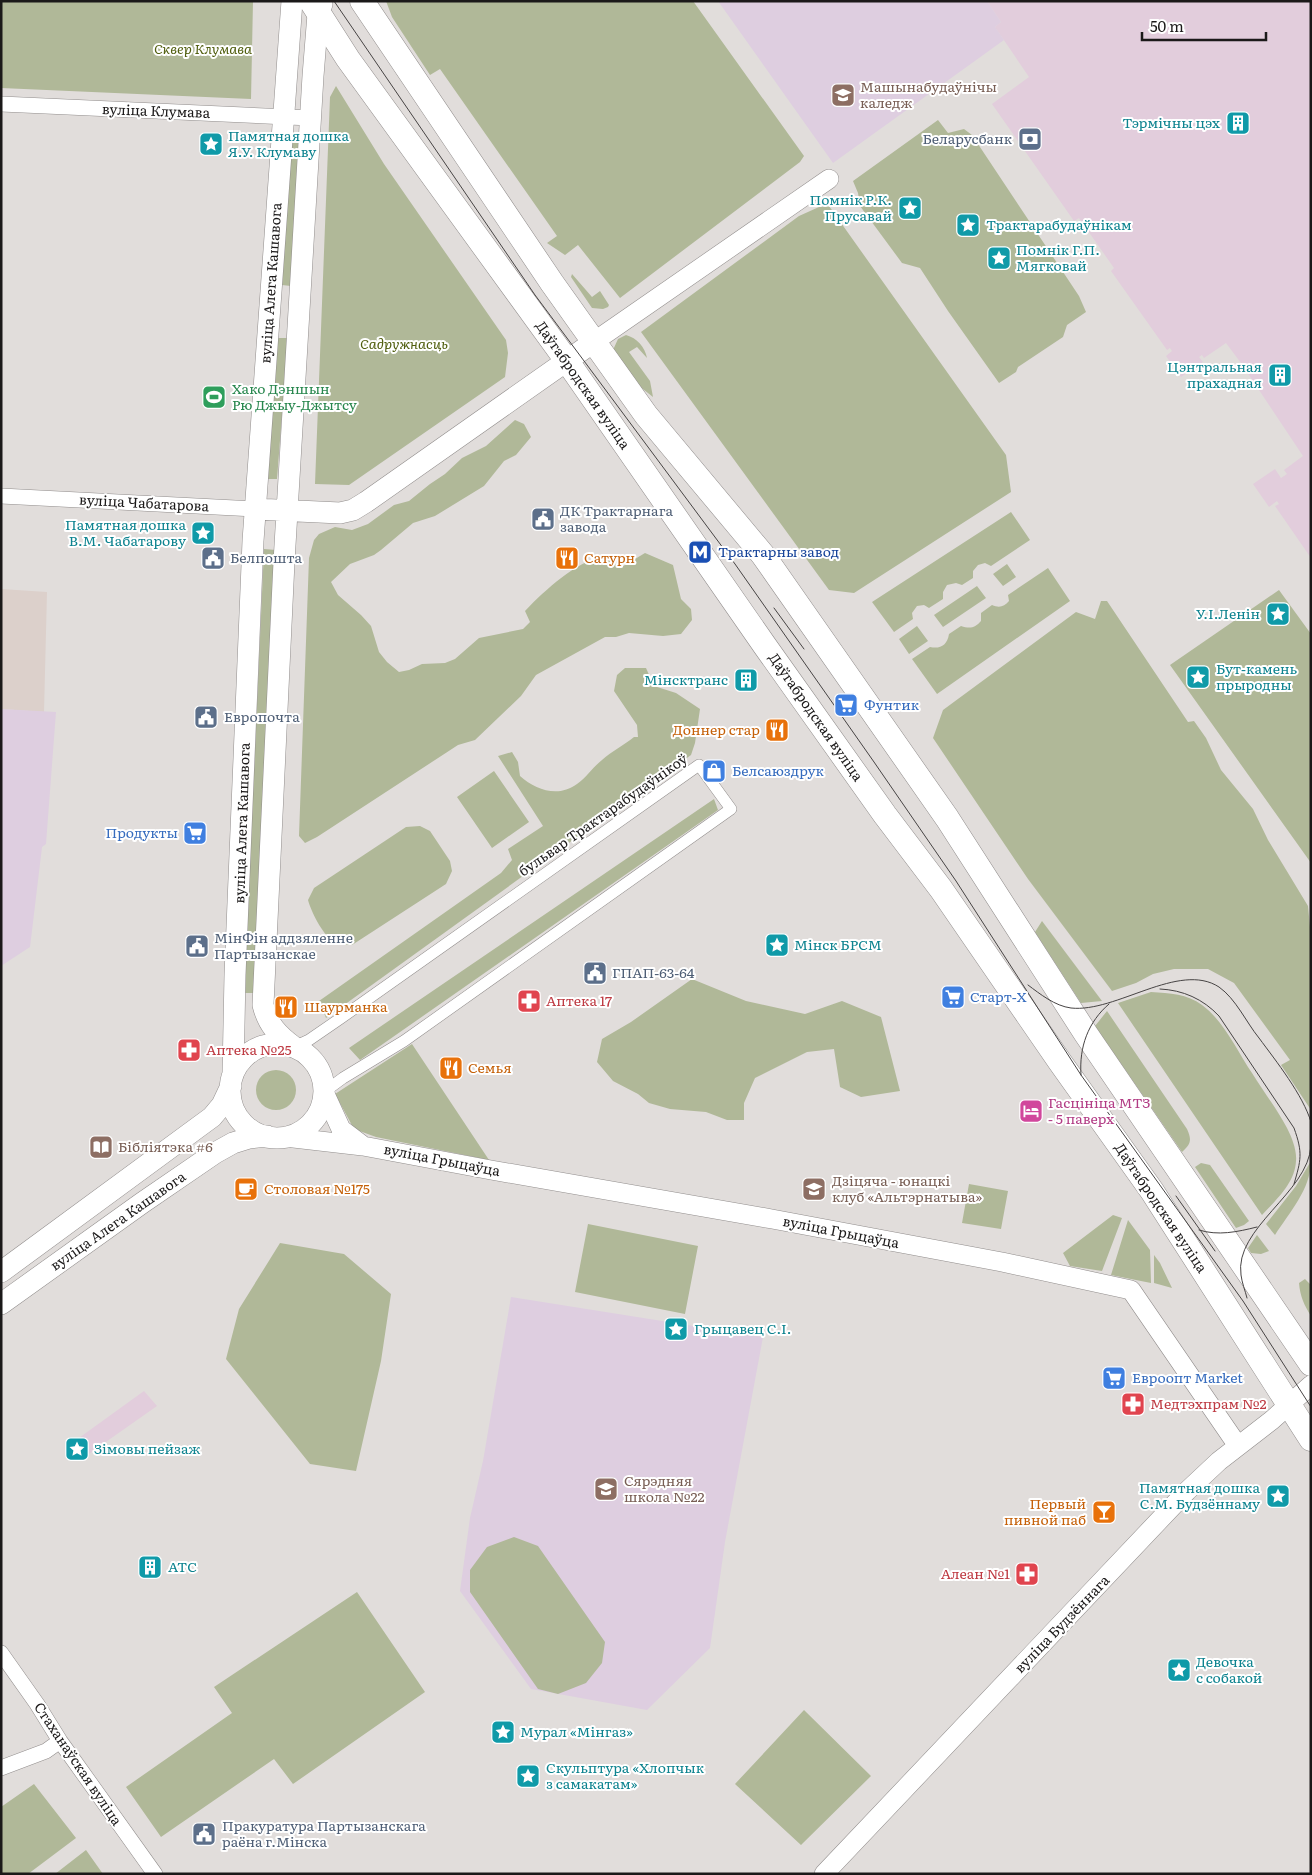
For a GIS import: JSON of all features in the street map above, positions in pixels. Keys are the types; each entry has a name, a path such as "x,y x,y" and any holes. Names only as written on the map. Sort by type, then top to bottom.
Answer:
{"main road":[{"name":"вуліца Алега Кашавога","path":"1,1272 212,1117 222,1105 232,1080 234,975 255,509 292,1"},
{"path":"362,1 552,283 646,415 763,555 946,818 1086,1034 1311,1364"},
{"name":"вуліца Алега Кашавога","path":"294,1047 277,1034 270,1024 263,1005 287,510 318,5"},
{"name":"Даўгабродская вуліца","path":"318,5 354,67 567,361 771,654 941,889 1152,1191 1311,1439"},
{"path":"269,313 299,316"},
{"name":"вуліца Чабатарова","path":"255,509 340,513 353,510 594,341"},
{"path":"278,1044 294,1047 304,1052 318,1067 324,1082 321,1109 313,1122 301,1131 276,1137 252,1129 239,1118 231,1099 232,1080 240,1063 252,1052 264,1046 278,1044"},
{"name":"вуліца Алега Кашавога","path":"1,1304 215,1153 233,1143 249,1138 276,1137"},
{"path":"45,1241 59,1262"}],"street":[{"name":"вуліца Клумава","path":"1,104 311,118"},
{"path":"594,341 830,179"},
{"name":"вуліца Чабатарова","path":"1,496 255,509"},
{"name":"бульвар Трактарабудаўнікоў","path":"294,1047 341,1018 699,765 731,809 404,1041 343,1078 324,1092"},
{"name":"вуліца Грыцаўца","path":"324,1092 341,1129 363,1146"},
{"name":"вуліца Грыцаўца","path":"276,1137 363,1146 1002,1262 1131,1290 1238,1446"},
{"name":"вуліца Будзённага","path":"824,1874 1187,1491 1311,1386"},
{"name":"Стаханаўская вуліца","path":"1,1653 37,1704 60,1741 155,1874"},
{"path":"1,1768 46,1751 60,1741"}],"shaded area":[{"path":"718,1 987,1 1001,22 995,27 1004,40 833,163"},
{"path":"987,1 1311,1 1311,558 1275,506 1279,504 1277,501 1269,507 1253,484 1275,469 1281,478 1287,474 1284,470 1303,456 1241,363 1226,343 1204,358 1202,355 1199,357 1203,362 1181,377 1166,356 1172,351 1170,348 1167,350 1111,271 1114,268 1079,218 1074,221 992,104 1029,77 995,27 1001,22"},
{"path":"1,589 47,592 44,712 1,709"},
{"path":"1,709 56,712 46,844 42,847 30,947 1,966"},
{"name":"Сярэдняя школа №22","path":"511,1297 763,1337 725,1542 710,1648 647,1710 531,1689 460,1591 470,1518 483,1461"},
{"path":"144,1391 157,1406 83,1458 72,1443"}],"green space":[{"name":"Сквер Клумава","path":"1,1 253,1 251,99 1,88"},
{"path":"386,1 693,1 804,156 800,162 620,298 578,245 565,255 547,243 557,236 440,69 430,75 392,17"},
{"name":"Садружнасць","path":"336,86 384,164 506,340 508,353 505,377 349,485 315,484 330,97"},
{"path":"938,120 948,133 964,129 972,135 1079,296 1086,312 1067,325 1063,337 1018,367 1016,372 999,383 920,268 902,263 860,206 858,193 853,181"},
{"path":"292,143 301,143 291,286 282,285"},
{"path":"829,206 1006,455 1011,492 854,593 829,590 641,332 799,216 819,207"},
{"path":"572,274 592,297 600,291 609,305 608,307 603,309 592,308 571,277"},
{"path":"626,335 637,341 644,350 647,358 637,347 629,352 650,381 653,397 620,371 613,350 618,339"},
{"path":"278,338 288,338 277,479 268,479"},
{"path":"515,420 524,424 531,437 516,455 504,461 484,486 435,516 413,523 374,555 350,564 331,582 338,595 371,626 379,652 387,662 399,672 422,664 445,663 455,659 479,638 523,629 530,622 525,611 542,594 582,564 604,555 620,568 645,553 673,565 681,599 691,609 692,620 681,634 663,636 629,633 616,637 605,637 536,675 521,696 475,740 458,745 305,843 299,836 309,558 314,540 319,534 335,527 352,530 368,524 394,505 409,501 445,474 462,458 486,446"},
{"path":"1011,512 1030,540 991,566 985,563 978,565 973,571 973,578 962,585 956,583 947,585 943,592 943,599 929,608 924,605 917,606 912,613 913,619 894,632 872,602"},
{"path":"264,549 276,550 254,993 244,993"},
{"path":"1007,564 1016,577 1003,586 993,574"},
{"path":"1048,568 1070,601 937,694 912,659 930,647 937,648 945,644 949,634 961,626 970,628 977,625 981,621 981,613 992,605 999,607 1005,605 1009,601 1008,595"},
{"path":"977,586 986,598 943,627 934,615"},
{"path":"1279,590 1311,634 1311,863 1170,665"},
{"path":"1101,601 1107,601 1188,722 1194,721 1206,738 1221,770 1253,809 1268,840 1308,906 1311,937 1311,1110 1281,1065 1290,1060 1234,983 1208,969 1174,969 1153,974 1136,983 1112,991 1028,879 933,738 943,710 1076,612 1095,619"},
{"path":"917,626 928,641 909,654 899,639"},
{"path":"625,668 646,668 654,686 676,693 700,709 695,743 691,755 326,1018 319,1001 501,873 512,860 508,849 543,826 498,756 512,752 518,762 520,776 526,781 547,790 562,791 577,784 606,757 634,737 638,737 637,725 614,691 617,675"},
{"path":"494,771 529,822 492,848 457,797"},
{"path":"714,799 718,810 360,1060 349,1048"},
{"path":"420,826 430,831 450,861 452,871 446,884 352,945 340,944 329,938 321,928 309,905 308,900 314,888 406,827"},
{"path":"1042,921 1102,1001 1081,1003 1035,932"},
{"path":"692,979 746,1001 805,1014 842,1001 881,1017 900,1091 861,1097 840,1087 834,1049 807,1052 755,1078 744,1103 744,1120 727,1120 706,1112 670,1109 649,1103 638,1094 613,1081 597,1062 602,1039 631,1022"},
{"path":"1151,992 1184,996 1202,1005 1217,1019 1287,1128 1295,1148 1295,1169 1284,1191 1262,1215 1118,1003"},
{"path":"1107,1011 1187,1129 1190,1142 1182,1152 1095,1026"},
{"path":"412,1044 489,1160 376,1137 354,1129 335,1094"},
{"path":"272,1070 280,1070 287,1073 293,1079 296,1090 293,1101 287,1107 280,1110 272,1110 265,1107 259,1101 256,1094 256,1086 259,1079 265,1073"},
{"path":"1311,1161 1310,1171 1303,1191 1275,1235 1266,1224 1296,1186"},
{"path":"1201,1163 1210,1165 1249,1221 1244,1225 1236,1228 1195,1167"},
{"path":"969,1184 1008,1191 1001,1229 962,1223"},
{"path":"1113,1215 1122,1218 1102,1271 1070,1266 1063,1253"},
{"path":"1128,1220 1150,1250 1151,1283 1111,1275"},
{"path":"588,1224 698,1246 685,1314 575,1292"},
{"path":"1257,1235 1269,1251 1261,1254 1251,1253 1248,1248"},
{"path":"280,1243 344,1254 391,1294 381,1361 356,1471 310,1464 226,1359 239,1309"},
{"path":"1154,1255 1160,1263 1172,1288 1154,1283"},
{"path":"1305,1279 1311,1285 1311,1316 1303,1300 1299,1283"},
{"path":"514,1537 538,1546 605,1642 602,1663 586,1683 558,1694 538,1689 470,1592 470,1570 487,1547"},
{"path":"357,1592 425,1692 293,1784 274,1759 161,1837 126,1787 232,1713 214,1687"},
{"path":"804,1710 871,1776 801,1845 735,1784"},
{"path":"34,1784 76,1838 28,1874 1,1874 1,1807"},
{"path":"86,1850 103,1874 55,1874"}],"tram line":[{"path":"334,1 535,295 735,564 874,762 956,881 1081,1075 1243,1301 1311,1407"},
{"path":"774,608 804,649"},
{"path":"1028,985 1054,1002 1071,1008 1107,1003 1166,984 1185,980 1203,981 1219,987 1236,1004 1288,1078 1302,1101 1311,1122"},
{"path":"1160,989 1177,991 1192,996 1219,1016 1294,1128 1300,1150 1294,1184"},
{"path":"1081,1075 1083,1045 1086,1036 1095,1019 1109,1004"},
{"path":"1247,1298 1241,1275 1242,1258 1259,1226 1298,1179 1307,1163 1311,1146"},
{"path":"1176,1196 1215,1251"},
{"path":"1199,1230 1220,1233 1257,1227"}],"place":[{"name":"Машынабудаўнічы каледж","path":"843,95"},
{"name":"Тэрмічны цэх","path":"1238,123"},
{"name":"Беларусбанк","path":"1030,139"},
{"name":"Памятная дошка Я.У. Клумаву","path":"211,144"},
{"name":"Помнік Р.К. Прусавай","path":"910,208"},
{"name":"Трактарабудаўнікам","path":"968,225"},
{"name":"Помнік Г.П. Мягковай","path":"999,258"},
{"name":"Цэнтральная прахадная","path":"1280,375"},
{"name":"Хако Дэншын Рю Джыу-Джытсу","path":"214,397"},
{"name":"ДК Трактарнага завода","path":"543,519"},
{"name":"Памятная дошка В.М. Чабатарову","path":"203,533"},
{"name":"Трактарны завод","path":"700,552"},
{"name":"Белпошта","path":"213,558"},
{"name":"Сатурн","path":"567,558"},
{"name":"У.І.Ленін","path":"1278,614"},
{"name":"Бут-камень прыродны","path":"1198,677"},
{"name":"Мінсктранс","path":"746,680"},
{"name":"Фунтик","path":"846,705"},
{"name":"Европочта","path":"206,717"},
{"name":"Доннер стар","path":"777,730"},
{"name":"Белсаюздрук","path":"714,771"},
{"name":"Продукты","path":"195,833"},
{"name":"Мінск БРСМ","path":"777,945"},
{"name":"МінФін аддзяленне Партызанскае","path":"197,946"},
{"name":"ГПАП-63-64","path":"595,973"},
{"name":"Старт-X","path":"953,997"},
{"name":"Аптека 17","path":"529,1001"},
{"name":"Шаурманка","path":"286,1007"},
{"name":"Аптека №25","path":"189,1050"},
{"name":"Семья","path":"451,1068"},
{"name":"Гасцініца МТЗ - 5 паверх","path":"1031,1111"},
{"name":"Бібліятэка #6","path":"101,1147"},
{"name":"Столовая №175","path":"246,1189"},
{"name":"Дзіцяча - юнацкі клуб «Альтэрнатыва»","path":"814,1189"},
{"name":"Грыцавец С.І.","path":"676,1329"},
{"name":"Евроопт Market","path":"1114,1378"},
{"name":"Медтэхпрам №2","path":"1133,1404"},
{"name":"Зімовы пейзаж","path":"77,1449"},
{"name":"Сярэдняя школа №22","path":"606,1489"},
{"name":"Памятная дошка С.М. Будзённаму","path":"1278,1496"},
{"name":"Первый пивной паб","path":"1104,1512"},
{"name":"АТС","path":"150,1567"},
{"name":"Алеан №1","path":"1027,1574"},
{"name":"Девочка с собакой","path":"1179,1670"},
{"name":"Мурал «Мінгаз»","path":"503,1732"},
{"name":"Скульптура «Хлопчык з самакатам»","path":"528,1776"},
{"name":"Пракуратура Партызанскага раёна г.Мінска","path":"204,1834"}]}
